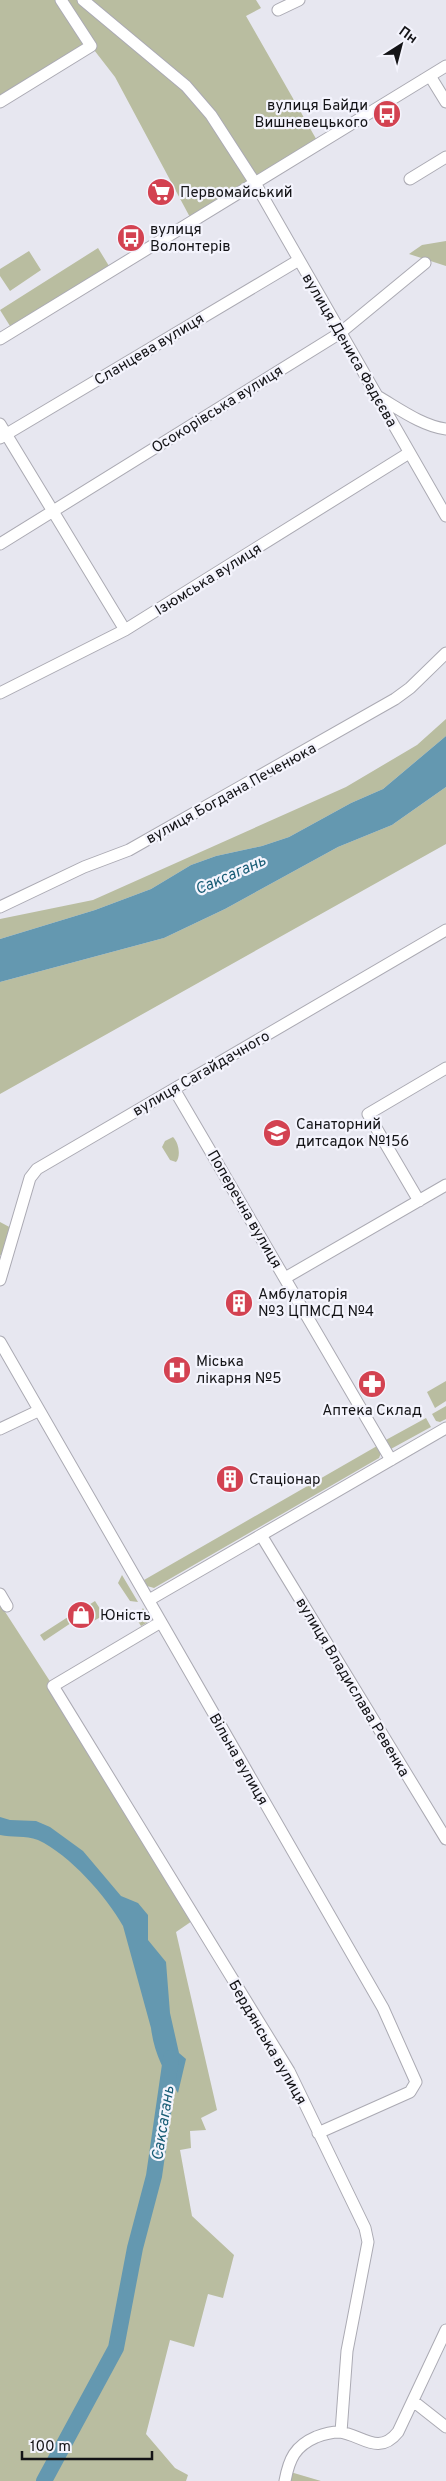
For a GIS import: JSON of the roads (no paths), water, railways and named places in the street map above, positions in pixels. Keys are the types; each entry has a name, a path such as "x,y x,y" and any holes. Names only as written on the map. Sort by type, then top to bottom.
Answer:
{"street":[{"path":"0,102 91,46 62,0"},
{"name":"вулиця Дениса Фадєєва","path":"84,0 199,100 221,129 255,183 446,516"},
{"path":"278,10 299,0"},
{"path":"0,339 446,66"},
{"path":"430,76 446,102"},
{"path":"410,179 446,157"},
{"name":"Сланцева вулиця","path":"2,432 299,260"},
{"name":"Осокорівська вулиця","path":"0,544 340,333 425,263"},
{"path":"376,395 418,419 438,428 446,429"},
{"path":"2,432 125,630"},
{"name":"Ізюмська вулиця","path":"0,693 125,630 409,453"},
{"name":"вулиця Богдана Печенюка","path":"0,907 84,867 129,850 277,767 395,699 410,688 446,653"},
{"name":"вулиця Сагайдачного","path":"0,1280 30,1178 37,1169 446,930"},
{"path":"419,1201 368,1114 446,1068"},
{"name":"Поперечна вулиця","path":"174,1088 391,1460"},
{"path":"285,1278 446,1185"},
{"name":"Вільна вулиця","path":"0,1342 38,1411 384,2008 416,2082 410,2092 318,2133"},
{"path":"0,1429 38,1411"},
{"path":"149,1600 446,1428"},
{"name":"вулиця Владислава Ревенка","path":"261,1535 446,1839"},
{"path":"0,1594 7,1606"},
{"name":"Бердянська вулиця","path":"161,1622 53,1686 289,2072 365,2228 368,2242 347,2351 341,2432"},
{"path":"285,2481 290,2458 300,2446 328,2433 341,2432 371,2443 388,2442 398,2432 446,2330"},
{"path":"413,2401 446,2427"}],"water":[{"path":"446,736 446,787 392,825 338,847 225,909 164,938 0,982 0,939 95,910 151,889 191,865 216,856 262,846 289,837 351,803 383,789"},
{"path":"0,1817 10,1820 36,1821 50,1827 83,1851 121,1896 138,1903 148,1915 148,1940 166,1962 170,2013 179,2053 186,2059 178,2093 157,2054 123,1926 116,1914 86,1877 50,1847 33,1838 0,1835"}],"waterway":[{"name":"Саксагань","path":"44,2481 116,2348 135,2248 154,2176 171,2058"}],"place":[{"name":"вулиця Байди Вишневецького","path":"387,114"},
{"name":"Первомайський","path":"161,192"},
{"name":"вулиця Волонтерів","path":"131,238"},
{"name":"Санаторний дитсадок №156","path":"277,1133"},
{"name":"Амбулаторія №3 ЦПМСД №4","path":"239,1303"},
{"name":"Міська лікарня №5","path":"177,1370"},
{"name":"Аптека Склад","path":"372,1384"},
{"name":"Стаціонар","path":"230,1479"},
{"name":"Юність","path":"81,1615"}]}
